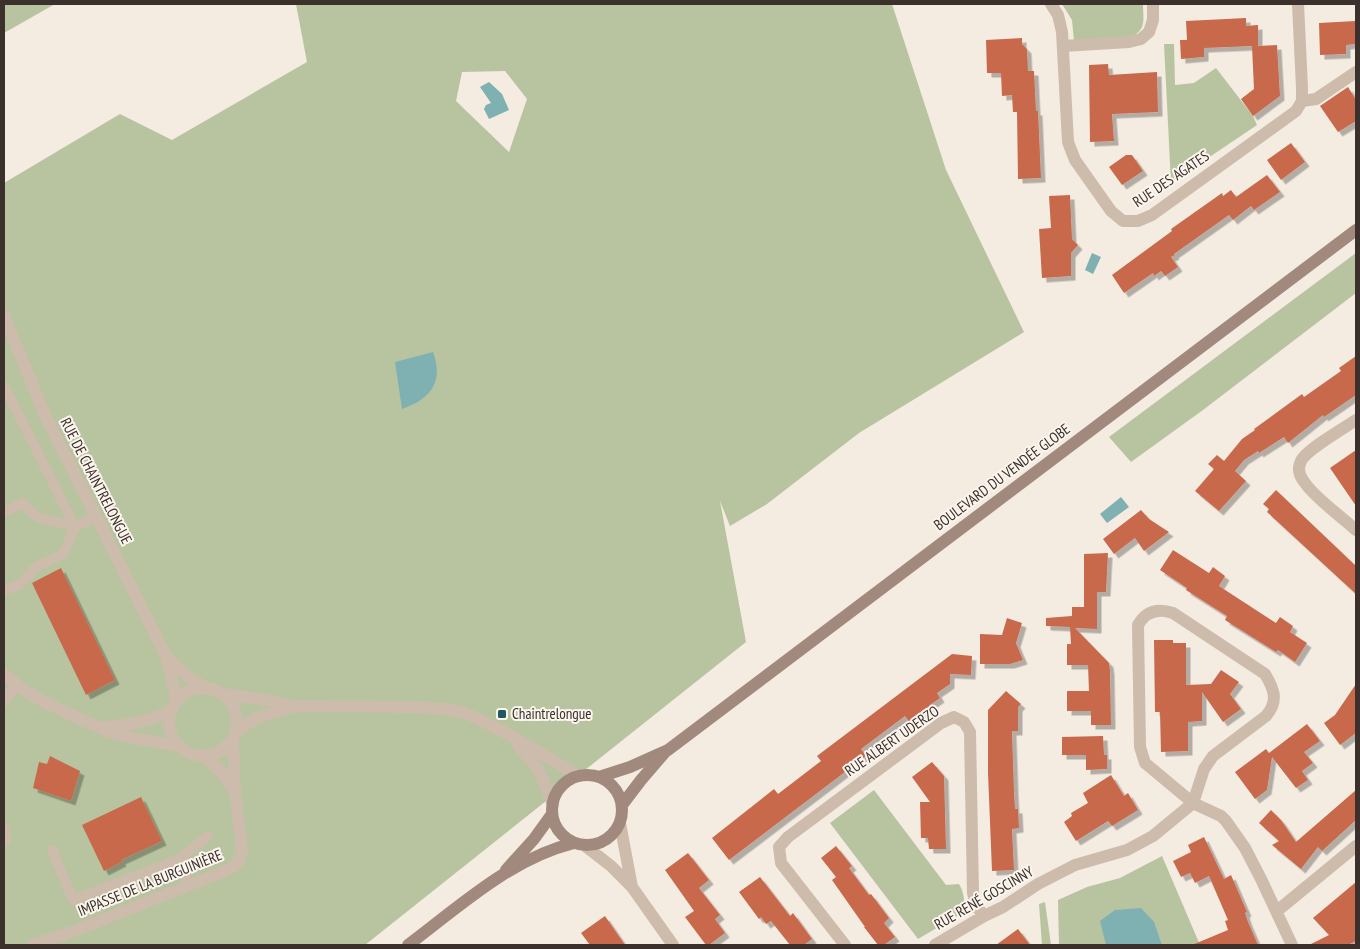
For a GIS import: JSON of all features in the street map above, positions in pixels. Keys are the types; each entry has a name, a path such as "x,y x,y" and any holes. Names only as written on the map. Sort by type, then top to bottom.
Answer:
{"main road":[{"name":"BOULEVARD DU VENDÉE GLOBE","path":"622,805 668,750 1356,230"},
{"name":"BOULEVARD DU VENDÉE GLOBE","path":"599,777 630,767 668,750"},
{"path":"408,945 503,873 544,852 579,844 596,844 606,840 620,823 622,805 614,788 599,777 589,775 570,779 556,794 552,809 534,839 503,873"},
{"path":"552,809 556,826 564,836 579,844"}],"street":[{"name":"RUE DES AGATES","path":"1051,4 1058,15 1062,32 1068,142 1076,160 1111,211 1124,221 1138,221 1152,215 1296,111 1302,101 1316,99 1356,72"},
{"path":"1062,46 1129,42 1141,39 1149,32 1153,20 1153,4"},
{"path":"1298,4 1302,101"},
{"name":"RUE DE CHAINTRELONGUE","path":"4,316 45,415 166,656 175,705"},
{"path":"1356,420 1311,451 1301,460 1299,468 1300,475 1309,488 1356,530"},
{"path":"1193,803 1204,769 1213,756 1266,716 1273,708 1272,686 1265,674 1173,613 1154,610 1143,616 1138,625 1140,747 1145,762 1193,803 1221,816 1226,821 1245,848 1292,945"},
{"name":"RUE DE CHAINTRELONGUE","path":"166,656 187,676 208,689"},
{"path":"4,674 16,685 40,701 100,728 123,736 180,747 193,755 215,754 226,748 235,735 256,718 294,706"},
{"path":"4,702 16,685"},
{"path":"100,728 135,724 154,718 175,705 186,693 196,689 208,689 222,694 294,706 444,709 466,713 510,735 579,776"},
{"path":"222,694 232,704 237,717 234,791"},
{"path":"175,705 170,720 170,730 180,747"},
{"name":"RUE ALBERT UDERZO","path":"845,945 781,863 780,847 788,837 940,723 954,717 964,722 970,732 973,893 977,907 984,916"},
{"path":"510,735 538,769 552,809"},
{"path":"204,756 223,774 234,791"},
{"name":"IMPASSE DE LA BURGUINIÈRE","path":"32,945 64,935 237,865 242,851 234,791"},
{"name":"RUE RENÉ GOSCINNY","path":"935,945 1003,907 1049,878 1075,865 1127,850 1153,836 1193,803"},
{"path":"620,823 632,887"},
{"path":"579,844 611,866 632,887 673,945"},
{"path":"1276,911 1356,846"}],"lane":[{"path":"4,386 74,527"},
{"path":"4,512 23,503 33,515 45,521 61,522 74,527"},
{"path":"4,591 20,584 36,567 63,554 74,527 95,517"},
{"path":"4,827 6,840 4,842"},
{"path":"52,850 73,900 178,860 208,836"},
{"path":"178,860 189,885"}],"green space":[{"path":"4,4 55,4 4,33"},
{"path":"296,4 892,4 946,170 1024,332 859,433 767,504 730,526 720,501 746,642 365,945 4,945 4,183 120,114 172,140 307,62","holes":["505,71 527,99 509,152 456,101 462,72"]},
{"path":"1062,4 1143,4 1143,24 1140,31 1131,37 1074,41 1072,20"},
{"path":"1164,44 1174,44 1175,85 1194,83 1216,68 1253,116 1257,125 1171,183"},
{"path":"1356,253 1356,293 1203,410 1131,462 1109,437"},
{"path":"874,790 946,885 959,884 962,891 964,902 962,913 918,939 830,823"},
{"path":"1162,856 1200,945 1059,945 1058,900 1087,887 1120,878"},
{"path":"1045,902 1051,945 1042,945 1039,904"}],"water":[{"path":"489,82 502,94 509,110 489,119 484,109 486,105 491,103 480,87"},
{"path":"1092,253 1101,257 1093,274 1085,270"},
{"path":"433,352 437,372 436,381 421,400 402,409 395,362"},
{"path":"1121,497 1129,507 1107,523 1100,514"},
{"path":"1141,908 1154,922 1162,945 1106,945 1100,921 1115,910"}],"building":[{"path":"1246,18 1246,26 1258,25 1258,46 1277,45 1280,96 1253,116 1241,99 1254,89 1252,46 1204,48 1204,57 1181,59 1180,40 1187,40 1186,21"},
{"path":"1356,21 1356,44 1346,45 1346,54 1320,55 1319,23"},
{"path":"1022,38 1022,44 1027,49 1028,71 1034,71 1041,178 1018,179 1017,112 1013,112 1012,95 1002,96 1001,73 987,73 986,40"},
{"path":"1108,64 1109,75 1157,72 1158,112 1112,114 1114,141 1090,142 1089,65"},
{"path":"1348,87 1356,100 1356,121 1338,132 1320,106"},
{"path":"1291,143 1305,162 1281,180 1267,160"},
{"path":"1126,155 1132,155 1143,171 1122,185 1109,167"},
{"path":"1267,175 1280,192 1254,210 1251,206 1233,220 1229,215 1171,257 1178,267 1165,276 1161,271 1154,276 1153,273 1124,293 1112,275 1172,231 1171,229 1222,193 1223,196 1231,190 1236,197"},
{"path":"1070,195 1072,239 1078,245 1071,253 1071,276 1042,278 1039,229 1051,228 1049,196"},
{"path":"1356,356 1356,395 1324,417 1323,415 1288,443 1284,437 1244,460 1235,471 1246,481 1219,511 1195,491 1214,469 1208,464 1217,455 1224,461 1242,439 1254,429 1302,394 1304,397 1341,371 1339,368"},
{"path":"1356,450 1356,506 1330,468"},
{"path":"1276,490 1356,566 1356,594 1267,512 1269,509 1263,504"},
{"path":"1141,510 1149,519 1169,532 1144,551 1135,538 1114,554 1103,539"},
{"path":"1173,550 1209,573 1213,567 1225,576 1219,586 1276,623 1280,617 1293,626 1290,632 1307,643 1295,662 1278,650 1276,652 1225,620 1227,616 1186,590 1187,588 1160,570"},
{"path":"1108,553 1106,592 1097,592 1097,629 1075,628 1109,663 1111,725 1091,725 1091,711 1067,711 1067,691 1089,691 1088,665 1067,665 1067,644 1071,644 1070,627 1046,626 1046,618 1072,616 1072,607 1084,607 1084,554"},
{"path":"61,568 115,680 86,695 32,583"},
{"path":"1007,618 1022,623 1016,643 1023,660 1010,664 980,664 980,634 1002,635"},
{"path":"1154,640 1173,640 1173,643 1186,643 1186,685 1211,684 1221,670 1239,682 1230,694 1241,709 1223,722 1202,692 1202,721 1188,722 1188,751 1161,752 1160,712 1155,712"},
{"path":"952,654 972,656 971,675 950,674 950,684 937,693 940,698 930,705 932,707 910,723 905,716 861,749 866,756 729,860 712,838 774,789 778,794 821,761 817,756"},
{"path":"1356,684 1356,733 1340,745 1324,723 1335,715"},
{"path":"1006,691 1021,704 1018,707 1018,731 1012,731 1015,809 1018,809 1019,828 1012,829 1014,870 992,871 988,773 988,710"},
{"path":"1307,724 1320,741 1304,752 1313,763 1302,771 1308,780 1296,788 1272,757 1267,790 1255,799 1235,772 1266,749 1269,753"},
{"path":"1103,736 1104,755 1107,755 1107,769 1086,770 1086,755 1062,755 1062,737"},
{"path":"50,756 80,771 71,801 33,788 39,762 47,764"},
{"path":"932,762 944,776 946,849 929,849 928,838 921,838 920,802 930,802 912,777"},
{"path":"1111,775 1124,796 1128,793 1138,810 1112,826 1108,821 1076,841 1064,822 1072,816 1071,813 1088,803 1083,793"},
{"path":"1356,790 1356,820 1322,851 1318,847 1301,869 1272,845 1279,841 1259,823 1271,810 1281,820 1296,842"},
{"path":"141,797 162,841 121,860 122,862 104,871 82,825"},
{"path":"1204,837 1224,879 1231,875 1247,912 1245,913 1248,922 1258,945 1192,945 1228,930 1225,921 1228,920 1209,876 1195,883 1190,873 1181,877 1173,861 1191,852 1188,845"},
{"path":"836,846 852,866 849,868 889,918 884,923 895,937 884,945 878,945 864,927 832,880 836,877 821,858"},
{"path":"688,853 709,880 699,888 720,915 715,919 725,933 709,945 706,945 685,917 694,911 665,870"},
{"path":"760,877 790,916 793,913 812,939 804,945 790,945 771,921 766,924 761,917 759,919 739,892"},
{"path":"1356,882 1356,941 1348,945 1309,945 1329,935 1313,918"},
{"path":"605,916 625,945 590,945 581,933"},
{"path":"1018,929 1030,945 996,945"}],"place":[{"name":"Chaintrelongue","path":"502,714"}]}
